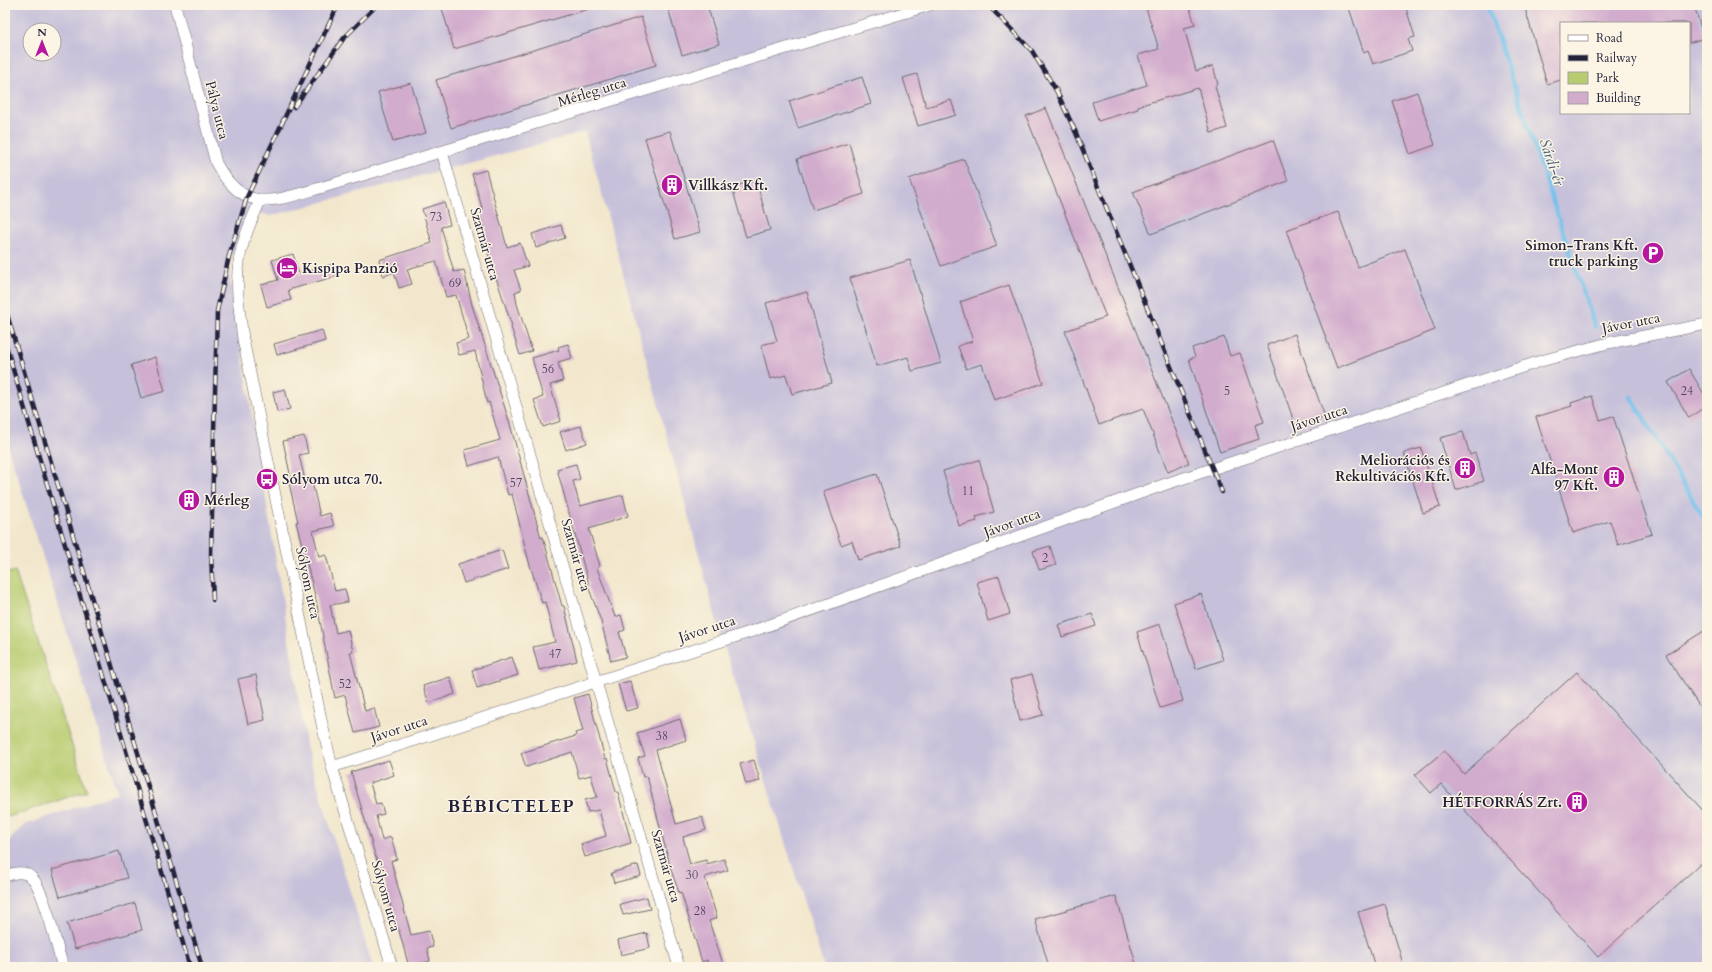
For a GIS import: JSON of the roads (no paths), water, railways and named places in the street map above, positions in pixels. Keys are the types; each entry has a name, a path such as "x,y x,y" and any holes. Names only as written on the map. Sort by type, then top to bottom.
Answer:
{"street":[{"name":"Pálya utca","path":"175,5 216,163 230,185 247,197 260,201"},
{"name":"Mérleg utca","path":"260,201 286,198 930,5"},
{"name":"Szatmár utca","path":"442,152 679,967"},
{"name":"Sólyom utca","path":"260,201 248,228 239,262 238,282 241,319 332,767 392,967"},
{"name":"Jávor utca","path":"332,767 596,680 750,632 1166,484 1541,361 1608,343 1707,324"},
{"path":"5,876 19,872 31,876 40,889 63,967"}],"waterway":[{"name":"Sárdi-ér","path":"1487,5 1595,327"},
{"name":"Sárdi-ér","path":"1631,397 1707,523"}],"railway":[{"path":"213,600 211,554 217,311 229,256 247,197 338,5"},
{"path":"294,107 344,38 377,5"},
{"path":"988,5 1032,51 1056,90 1076,133 1222,492"},
{"path":"5,308 202,967"},
{"path":"5,342 190,967"}],"place":[{"name":"Villkász Kft.","path":"672,185"},
{"name":"Simon-Trans Kft. truck parking","path":"1653,253"},
{"name":"Kispipa Panzió","path":"287,268"},
{"name":"Meliorációs és Rekultivációs Kft.","path":"1465,468"},
{"name":"Alfa-Mont 97 Kft.","path":"1614,477"},
{"name":"Sólyom utca 70.","path":"267,479"},
{"name":"Mérleg","path":"189,500"},
{"name":"HÉTFORRÁS Zrt.","path":"1577,802"}],"district":[{"name":"BÉBICTELEP","path":"511,806"}]}
